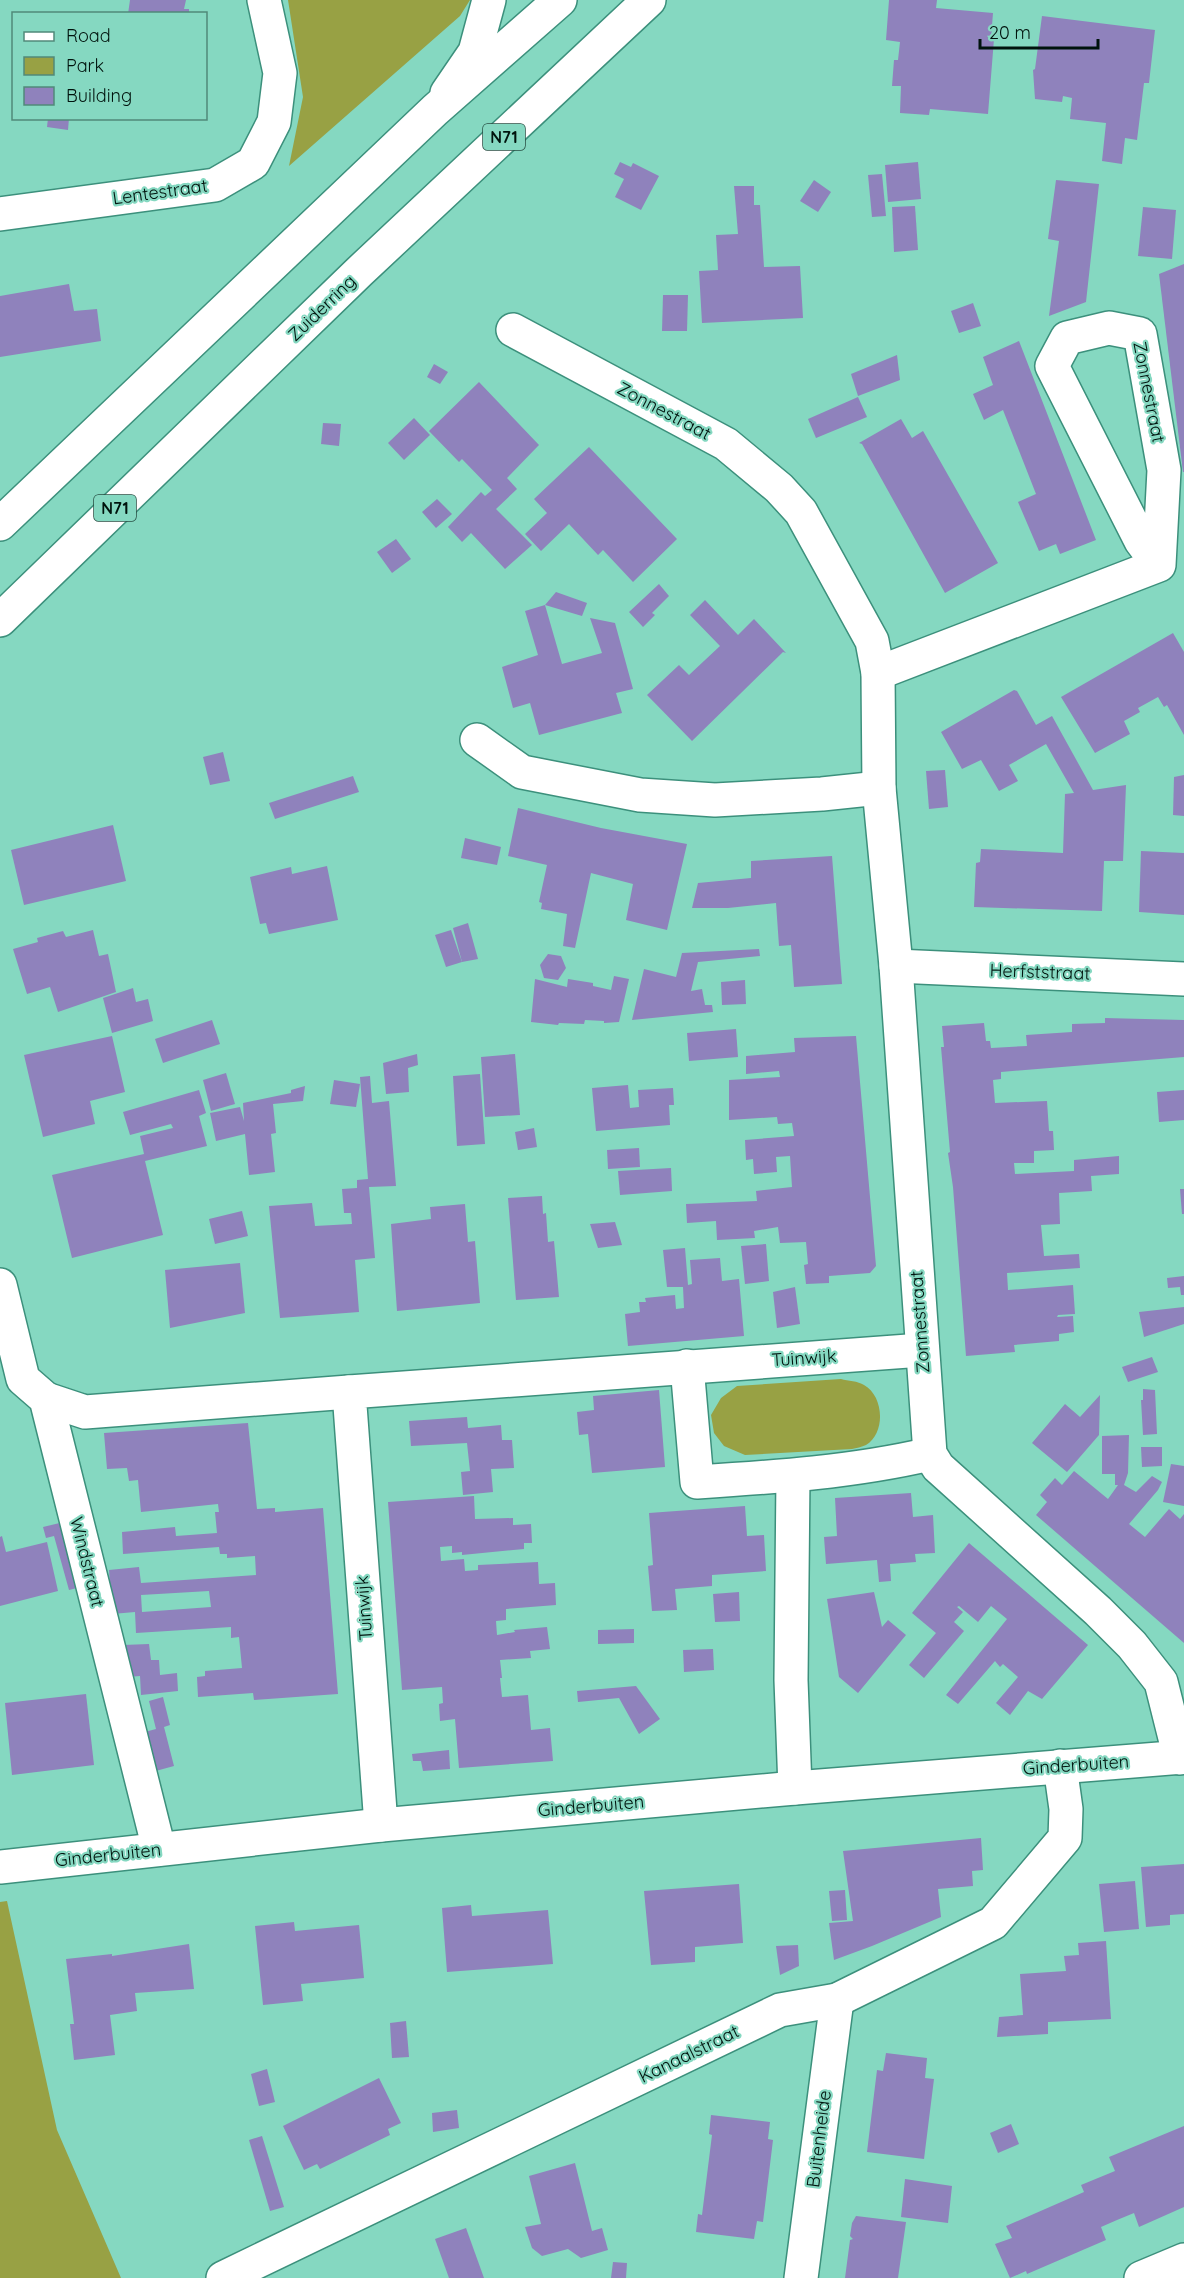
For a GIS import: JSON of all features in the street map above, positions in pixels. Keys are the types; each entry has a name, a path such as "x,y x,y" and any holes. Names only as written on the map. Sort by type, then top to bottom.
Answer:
{"main road":[{"name":"Lentestraat","path":"0,214 215,185 253,163 274,122 280,73 264,0"},
{"path":"435,110 475,52 489,0"},
{"path":"0,524 435,110 560,0"},
{"name":"Zuiderring","path":"0,620 359,272 649,0"},
{"name":"Zonnestraat","path":"1109,328 1140,334 1164,470 1159,565 1141,541 1052,366 1068,338 1109,328"},
{"name":"Zonnestraat","path":"513,330 726,444 779,488 801,512 873,641 878,673 879,788 896,966 930,1454"},
{"path":"878,673 1159,565"},
{"path":"477,740 522,772 640,795 715,800 822,794 879,788"},
{"name":"Herfststraat","path":"896,966 1184,979"},
{"path":"0,1285 23,1379 46,1399"},
{"name":"Tuinwijk","path":"46,1399 85,1412 922,1350"},
{"path":"687,1366 697,1482 793,1476 893,1463 930,1454 946,1475 1098,1611 1132,1645 1161,1682 1182,1758"},
{"name":"Tuinwijk","path":"349,1392 381,1825"},
{"name":"Windstraat","path":"46,1399 159,1849"},
{"path":"793,1476 791,1680 795,1788"},
{"name":"Ginderbuiten","path":"0,1867 381,1825 795,1788 1182,1758"},
{"name":"Kanaalstraat","path":"223,2278 780,2010 837,2000 993,1923 1065,1838 1066,1809 1060,1766"},
{"name":"Buitenheide","path":"801,2278 837,2000"},
{"path":"1141,2278 1184,2260"}],"green space":[{"path":"288,0 470,0 460,16 289,166 303,97"},
{"path":"841,1379 864,1385 876,1397 880,1415 879,1424 877,1432 864,1446 852,1449 745,1455 724,1446 714,1433 711,1415 721,1398 737,1386"},
{"path":"7,1901 57,2130 121,2278 0,2278 0,1902"}],"building":[{"path":"130,0 186,0 184,9 189,9 189,12 128,12"},
{"path":"889,0 937,0 936,8 993,13 991,38 994,39 988,114 930,109 929,115 900,113 901,86 892,86 894,60 898,60 900,42 886,40"},
{"path":"1042,16 1155,30 1149,83 1144,83 1137,140 1125,138 1122,164 1102,161 1106,123 1070,119 1072,98 1063,96 1062,102 1035,99 1033,70 1035,69"},
{"path":"48,120 69,120 68,130 47,127"},
{"path":"620,162 631,167 633,163 659,176 641,210 615,197 624,179 614,174"},
{"path":"918,162 921,199 888,202 885,165"},
{"path":"882,174 886,216 872,217 868,175"},
{"path":"814,180 831,192 818,212 800,201"},
{"path":"1056,180 1099,184 1086,302 1049,316 1059,241 1048,239"},
{"path":"734,186 754,186 754,205 760,205 764,267 800,266 803,318 702,323 699,271 718,270 716,235 738,234"},
{"path":"915,206 918,250 894,252 892,207"},
{"path":"1143,207 1176,210 1172,259 1138,256"},
{"path":"1184,264 1184,472 1183,472 1159,274"},
{"path":"69,284 74,311 97,309 101,341 0,357 0,296"},
{"path":"663,295 688,295 687,331 662,331"},
{"path":"973,303 981,326 959,333 951,311"},
{"path":"1019,341 1096,540 1060,554 1056,544 1039,551 1018,502 1036,494 1003,410 984,420 973,394 993,385 983,357"},
{"path":"897,355 900,380 858,396 851,374"},
{"path":"434,364 448,372 440,384 427,377"},
{"path":"479,382 539,445 507,478 517,489 496,509 532,545 505,569 471,533 462,542 448,527 481,492 485,496 492,490 462,459 459,462 429,431"},
{"path":"858,397 867,417 816,438 808,419"},
{"path":"414,418 430,435 404,460 388,443"},
{"path":"901,419 912,438 923,431 998,563 945,593 862,444 859,443"},
{"path":"323,423 341,424 339,446 321,444"},
{"path":"589,447 677,539 633,582 603,550 598,555 569,524 541,551 525,534 547,513 534,499"},
{"path":"437,499 452,514 436,528 422,512"},
{"path":"396,539 411,559 392,573 377,552"},
{"path":"659,584 669,596 652,613 655,615 643,627 629,612"},
{"path":"556,592 587,603 582,616 545,605"},
{"path":"705,600 738,635 754,619 786,653 783,652 692,741 647,695 679,665 689,675 720,646 690,615"},
{"path":"545,605 562,664 602,653 590,618 615,623 633,689 616,693 622,713 539,735 530,703 513,708 502,667 538,655 525,611"},
{"path":"1173,633 1184,652 1184,735 1167,705 1164,707 1158,697 1138,708 1140,712 1124,721 1130,734 1095,753 1061,697"},
{"path":"1014,690 1017,691 1036,725 1052,716 1093,790 1126,785 1123,861 1104,861 1102,911 974,907 976,863 980,862 981,849 1063,853 1065,794 1074,793 1046,744 1009,765 1018,781 999,791 981,760 962,769 941,732"},
{"path":"223,752 230,781 210,785 203,757"},
{"path":"945,770 948,807 929,809 926,771"},
{"path":"1184,775 1184,816 1173,815 1174,777"},
{"path":"353,776 359,792 275,819 269,803"},
{"path":"518,808 601,828 687,844 667,930 626,920 633,884 591,873 575,948 563,946 567,914 541,909 542,903 539,902 547,865 508,856"},
{"path":"113,825 126,881 24,905 11,850"},
{"path":"465,838 501,847 497,865 461,858"},
{"path":"1141,851 1184,853 1184,915 1139,912"},
{"path":"832,856 842,984 794,987 791,945 779,946 776,903 728,908 692,908 698,883 751,878 751,861"},
{"path":"327,866 338,920 269,934 266,923 260,924 250,877 291,867 292,874"},
{"path":"468,923 478,959 462,962 453,928"},
{"path":"93,930 99,956 108,954 116,992 58,1012 50,987 27,994 13,949 38,942 37,938 63,931 66,937"},
{"path":"451,930 462,962 446,967 435,935"},
{"path":"759,949 760,956 698,962 691,991 702,989 705,1005 712,1005 713,1012 632,1020 644,969 676,977 682,953"},
{"path":"548,954 561,956 566,968 558,980 544,978 540,965"},
{"path":"614,976 629,979 619,1022 604,1023 604,1021 585,1020 584,1024 559,1023 558,1025 531,1022 535,979 567,987 568,979 593,983 593,986 611,990"},
{"path":"745,980 746,1004 722,1005 721,982"},
{"path":"133,988 136,1002 148,999 153,1021 112,1033 103,998"},
{"path":"1105,1018 1184,1020 1184,1057 1001,1072 1001,1079 993,1080 995,1103 1047,1101 1049,1131 1053,1131 1054,1150 1034,1151 1034,1163 1014,1163 1015,1174 1074,1171 1074,1160 1119,1156 1119,1174 1091,1176 1092,1191 1059,1193 1060,1224 1041,1225 1044,1256 1079,1254 1080,1268 1007,1273 1008,1290 1073,1285 1075,1314 1058,1315 1057,1317 1073,1316 1074,1332 1059,1334 1059,1341 1014,1345 1015,1352 966,1356 953,1187 948,1153 950,1152 941,1047 944,1047 942,1026 984,1023 986,1041 990,1041 991,1048 1027,1046 1026,1035 1072,1032 1072,1024 1105,1023"},
{"path":"212,1020 220,1044 163,1063 155,1039"},
{"path":"736,1029 738,1057 689,1061 687,1033"},
{"path":"112,1036 125,1092 90,1101 95,1124 43,1137 24,1055"},
{"path":"856,1036 876,1266 870,1273 829,1276 829,1283 806,1284 804,1265 808,1264 806,1242 780,1243 778,1227 754,1231 755,1238 717,1240 716,1221 687,1223 686,1204 757,1201 756,1191 792,1187 790,1156 776,1157 777,1172 754,1174 753,1159 746,1160 745,1140 794,1136 792,1123 778,1124 777,1117 729,1120 729,1080 780,1077 779,1071 746,1074 746,1056 795,1052 794,1038"},
{"path":"417,1054 418,1065 408,1068 409,1092 386,1094 383,1063"},
{"path":"515,1054 520,1115 485,1117 481,1057"},
{"path":"226,1073 235,1104 211,1111 203,1080"},
{"path":"480,1074 485,1144 457,1146 453,1076"},
{"path":"370,1076 372,1103 389,1101 396,1186 369,1187 375,1258 355,1260 359,1312 280,1318 269,1206 312,1203 315,1226 352,1224 351,1213 344,1213 342,1189 357,1188 357,1180 368,1179 360,1077"},
{"path":"334,1080 360,1084 356,1107 330,1104"},
{"path":"628,1085 630,1108 639,1107 638,1090 673,1088 674,1105 669,1105 670,1125 596,1131 592,1088"},
{"path":"305,1086 303,1101 273,1104 276,1133 271,1134 275,1172 249,1175 245,1134 216,1141 210,1113 240,1107 244,1121 243,1103 291,1093 291,1090"},
{"path":"199,1090 206,1113 199,1116 207,1146 145,1161 163,1235 72,1258 52,1175 144,1154 140,1136 173,1128 171,1124 130,1135 123,1112"},
{"path":"1184,1090 1184,1120 1159,1122 1157,1092"},
{"path":"534,1128 537,1147 518,1150 515,1132"},
{"path":"639,1148 640,1167 608,1169 607,1150"},
{"path":"671,1168 672,1191 620,1195 618,1171"},
{"path":"1180,1189 1184,1189 1184,1214 1182,1214"},
{"path":"542,1196 548,1242 554,1241 559,1297 516,1300 508,1198"},
{"path":"465,1204 468,1242 475,1241 480,1303 397,1311 391,1224 431,1219 430,1207"},
{"path":"242,1211 248,1236 215,1244 209,1219"},
{"path":"615,1222 622,1245 598,1248 590,1224"},
{"path":"766,1244 769,1281 745,1284 741,1246"},
{"path":"685,1248 688,1285 692,1284 690,1260 720,1258 722,1281 739,1279 744,1336 628,1346 625,1314 640,1312 639,1302 646,1302 645,1298 675,1295 676,1309 684,1308 683,1287 667,1287 663,1250"},
{"path":"240,1263 245,1313 170,1328 165,1270"},
{"path":"1184,1276 1184,1295 1181,1295 1180,1287 1168,1288 1167,1278"},
{"path":"795,1287 800,1324 777,1328 773,1292"},
{"path":"1184,1307 1184,1324 1144,1337 1139,1312"},
{"path":"1152,1357 1158,1372 1128,1382 1122,1367"},
{"path":"1143,1389 1155,1390 1157,1434 1143,1435 1141,1400 1143,1400"},
{"path":"659,1390 665,1467 592,1473 588,1434 579,1435 577,1412 594,1410 593,1396"},
{"path":"1100,1395 1099,1435 1067,1472 1032,1443 1065,1404 1080,1417"},
{"path":"467,1417 468,1428 501,1425 502,1440 512,1440 514,1468 491,1469 493,1492 463,1495 461,1472 470,1471 467,1443 411,1446 409,1421"},
{"path":"248,1423 257,1509 275,1508 275,1512 323,1508 338,1694 254,1700 253,1693 198,1697 197,1677 205,1676 205,1671 242,1668 239,1637 231,1638 231,1627 136,1633 135,1612 112,1614 109,1570 139,1567 141,1583 256,1575 255,1556 227,1558 227,1554 220,1554 219,1547 123,1554 122,1532 175,1527 176,1536 217,1533 215,1512 219,1512 218,1504 141,1512 138,1480 129,1481 127,1468 107,1469 104,1433","holes":["209,1591 211,1607 142,1612 141,1595"]},
{"path":"1129,1435 1128,1473 1124,1485 1136,1492 1152,1476 1162,1482 1129,1524 1145,1537 1169,1509 1180,1519 1184,1514 1184,1643 1036,1515 1047,1502 1040,1495 1055,1478 1062,1485 1074,1471 1108,1499 1118,1485 1115,1485 1115,1474 1102,1474 1102,1436"},
{"path":"1141,1447 1162,1447 1162,1466 1142,1467"},
{"path":"1171,1464 1184,1466 1184,1506 1163,1502"},
{"path":"911,1493 913,1517 933,1515 935,1553 915,1554 916,1562 890,1564 891,1581 879,1582 877,1560 826,1564 824,1537 837,1536 835,1498"},
{"path":"474,1496 475,1519 513,1518 513,1525 531,1524 532,1543 524,1543 524,1549 462,1555 462,1552 452,1553 452,1546 440,1547 441,1561 464,1559 465,1571 478,1570 478,1565 538,1562 539,1584 555,1583 556,1605 506,1609 506,1620 496,1621 497,1635 515,1632 514,1630 547,1627 550,1649 530,1651 531,1658 500,1660 502,1678 500,1678 502,1697 528,1695 531,1730 550,1728 553,1761 459,1768 455,1719 440,1721 439,1704 443,1703 442,1687 402,1690 388,1502"},
{"path":"745,1506 747,1536 764,1535 766,1571 712,1575 712,1586 675,1589 677,1610 652,1611 648,1566 653,1565 649,1513"},
{"path":"68,1521 85,1586 69,1590 54,1536 46,1538 43,1527"},
{"path":"2,1536 6,1552 47,1542 58,1591 0,1606 0,1537"},
{"path":"969,1543 1088,1645 1042,1699 1028,1691 1010,1715 996,1703 1018,1677 1003,1664 1000,1667 995,1661 958,1704 946,1695 1007,1619 991,1606 978,1622 959,1606 957,1607 963,1612 954,1622 964,1631 924,1678 909,1665 936,1633 912,1613"},
{"path":"739,1592 740,1621 715,1622 713,1594"},
{"path":"874,1592 882,1627 888,1620 906,1635 858,1693 839,1677 827,1599"},
{"path":"634,1629 634,1643 598,1644 598,1630"},
{"path":"149,1644 151,1660 159,1660 160,1675 177,1673 178,1691 141,1695 140,1676 128,1677 123,1645"},
{"path":"713,1649 714,1670 684,1672 683,1650"},
{"path":"636,1686 660,1719 639,1734 619,1698 578,1702 577,1691"},
{"path":"86,1694 94,1765 12,1775 5,1703"},
{"path":"163,1697 170,1725 164,1727 174,1766 152,1772 141,1733 156,1729 149,1701"},
{"path":"449,1750 450,1769 423,1771 421,1761 413,1761 412,1754"},
{"path":"981,1838 983,1870 972,1871 973,1886 938,1889 941,1917 834,1960 829,1923 853,1921 843,1851"},
{"path":"1184,1864 1184,1914 1170,1915 1170,1925 1146,1927 1141,1867"},
{"path":"1135,1881 1139,1929 1104,1932 1099,1884"},
{"path":"739,1884 743,1943 695,1947 695,1962 651,1965 644,1891"},
{"path":"845,1890 847,1920 832,1921 829,1891"},
{"path":"471,1905 472,1916 548,1910 553,1964 447,1972 442,1908"},
{"path":"294,1922 295,1931 359,1925 364,1978 301,1984 303,2001 263,2005 255,1926"},
{"path":"1106,1941 1111,2019 1048,2022 1048,2034 997,2037 999,2017 1023,2015 1020,1974 1066,1971 1064,1956 1079,1955 1078,1943"},
{"path":"189,1944 194,1989 135,1993 137,2011 110,2015 115,2055 74,2060 70,2024 74,2024 66,1959 112,1954 112,1956"},
{"path":"798,1945 799,1966 780,1975 776,1946"},
{"path":"406,2021 409,2057 392,2058 390,2023"},
{"path":"886,2053 927,2058 925,2078 934,2079 924,2159 867,2152 877,2070 883,2071"},
{"path":"267,2069 275,2102 259,2106 251,2074"},
{"path":"379,2078 401,2123 388,2129 390,2135 320,2169 317,2164 304,2170 283,2126"},
{"path":"457,2110 459,2128 433,2132 432,2113"},
{"path":"711,2115 770,2122 768,2139 773,2140 763,2222 757,2221 754,2239 696,2232 698,2214 702,2215 712,2135 709,2134"},
{"path":"1011,2124 1019,2144 998,2153 990,2133"},
{"path":"1184,2126 1184,2207 1139,2227 1134,2213 1101,2227 1106,2240 1027,2274 1026,2271 1010,2278 995,2244 1012,2238 1006,2226 1084,2192 1081,2185 1115,2171 1109,2157"},
{"path":"262,2136 284,2207 270,2211 249,2140"},
{"path":"575,2163 592,2231 602,2228 608,2250 581,2258 568,2249 542,2256 532,2248 525,2227 541,2224 529,2176"},
{"path":"905,2179 952,2186 948,2223 901,2217"},
{"path":"856,2216 906,2222 898,2278 845,2278 850,2240 853,2239 850,2236 852,2223"},
{"path":"466,2228 484,2278 449,2278 435,2239"},
{"path":"613,2262 627,2263 626,2278 611,2278"}]}
